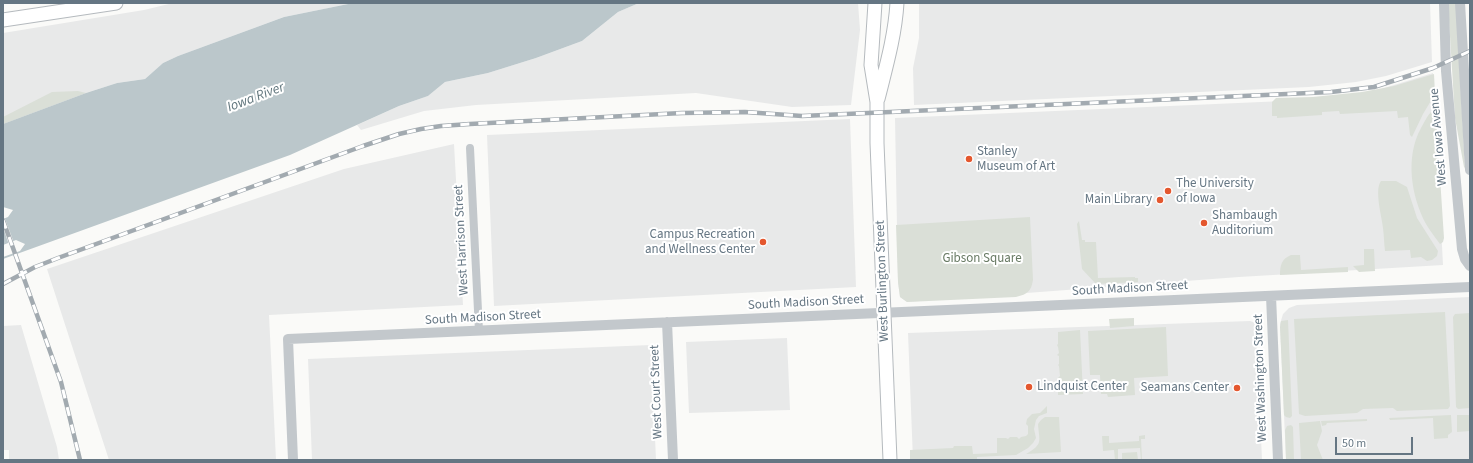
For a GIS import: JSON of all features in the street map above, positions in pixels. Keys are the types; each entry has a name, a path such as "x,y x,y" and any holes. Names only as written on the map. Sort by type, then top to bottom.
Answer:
{"main road":[{"path":"3,20 116,3"},
{"name":"West Burlington Street","path":"875,3 871,65 877,102 877,142 890,460"},
{"name":"West Burlington Street","path":"877,102 892,41 897,3"}],"street":[{"name":"West Iowa Avenue","path":"1444,3 1446,71 1462,249 1465,259 1470,266"},
{"path":"1460,3 1470,170"},
{"name":"West Harrison Street","path":"470,148 479,331"},
{"name":"South Madison Street","path":"293,460 288,339 1470,287"},
{"name":"West Washington Street","path":"1271,296 1278,460"},
{"name":"West Court Street","path":"667,322 672,460"}],"shaded area":[{"path":"173,3 353,3 284,17 178,56 163,63 145,79 117,83 3,124 3,33 144,10"},
{"path":"639,3 858,3 860,30 851,105 792,107 696,93 476,105 424,111 361,130 357,125 399,106 428,96 445,82 488,73 536,58 582,41 618,12"},
{"path":"919,3 1430,3 1432,62 1386,76 1356,82 1309,87 914,105 913,68 919,38"},
{"name":"The University of Iowa","path":"1433,73 1443,265 1239,277 907,302 900,297 898,282 895,118 1330,99 1368,93"},
{"path":"850,119 856,287 494,306 487,135"},
{"path":"454,144 463,305 269,315 276,460 109,460 47,269 344,169"},
{"path":"1470,297 1470,460 1286,460 1280,324 1283,314 1289,308 1297,305"},
{"path":"1250,321 1256,323 1262,460 913,460 908,333"},
{"path":"21,325 57,447 59,460 9,460 9,450 3,450 3,326"},
{"path":"787,338 790,410 689,413 686,342"},
{"path":"651,345 656,460 312,460 308,359"}],"green space":[{"path":"1448,3 1456,3 1465,168 1455,118"},
{"path":"1434,74 1435,94 1412,137 1410,135 1408,117 1398,118 1397,111 1340,114 1339,111 1322,112 1322,115 1277,118 1277,116 1272,116 1272,102 1276,98 1313,97 1362,92 1394,86"},
{"path":"78,91 86,93 3,124 3,117 52,92"},
{"path":"1431,112 1434,112 1436,116 1444,238 1443,242 1440,244 1428,227 1421,213 1412,176 1413,151 1416,139"},
{"path":"1381,181 1396,181 1407,187 1417,218 1438,251 1437,256 1432,260 1427,261 1421,257 1411,258 1410,250 1385,251 1378,197 1379,185"},
{"name":"Gibson Square","path":"1030,217 1033,280 1030,289 1023,295 1016,297 907,302 900,297 896,225"},
{"path":"1079,221 1082,240 1085,240 1085,242 1096,242 1098,278 1135,277 1138,278 1138,282 1096,284 1082,269 1077,224"},
{"path":"1364,249 1374,249 1375,271 1359,272 1353,266 1364,265"},
{"path":"1291,255 1300,255 1301,270 1348,267 1348,272 1280,275 1282,263"},
{"path":"1445,312 1450,406 1448,409 1397,411 1393,408 1363,409 1357,413 1305,416 1299,414 1294,319"},
{"path":"1470,313 1470,408 1458,409 1456,407 1453,317 1455,314"},
{"path":"1134,318 1134,326 1110,328 1109,319"},
{"path":"1288,320 1292,416 1290,418 1284,415 1280,327 1281,321"},
{"path":"1166,327 1168,376 1134,378 1135,395 1108,397 1107,394 1101,394 1100,375 1090,375 1088,331"},
{"path":"1080,330 1083,394 1058,395 1058,378 1060,376 1058,365 1059,356 1057,355 1059,353 1057,345 1058,332"},
{"path":"1047,406 1047,413 1039,416 1036,420 1034,429 1036,438 1033,443 1028,448 1016,455 977,457 977,460 910,460 910,450 953,448 954,446 972,446 973,454 997,453 997,438 1008,439 1010,437 1017,437 1019,439 1026,436 1028,434 1028,426 1026,424 1027,419 1032,414 1040,413"},
{"path":"1451,415 1452,432 1448,435 1448,438 1434,439 1433,418 1390,420 1389,418"},
{"path":"1457,415 1470,415 1470,431 1457,432"},
{"path":"1045,417 1059,417 1061,452 1026,454 1038,445 1038,424"},
{"path":"1367,419 1367,421 1327,423 1326,425 1322,426 1321,421"},
{"path":"1320,421 1322,431 1317,445 1323,460 1301,460 1299,423"},
{"path":"1291,425 1293,427 1294,460 1286,460 1285,430 1287,426"},
{"path":"1145,435 1145,439 1141,439 1142,460 1140,448 1118,449 1118,460 1115,460 1114,450 1103,451 1102,436 1109,436 1109,443 1139,441 1139,436"},
{"path":"1137,452 1138,460 1122,460 1122,453"}],"water":[{"name":"Iowa River","path":"353,3 639,3 618,12 582,41 536,58 488,73 445,82 428,96 399,106 290,155 3,259 3,257 20,251 25,244 16,240 3,245 3,219 8,217 13,210 3,207 3,124 117,83 145,79 163,63 178,56 284,17"}],"pier":[{"path":"4,216 14,243 9,245 3,227"}],"railway":[{"path":"3,284 35,267 58,258 363,146 399,134 421,129 470,124 682,113 745,112 802,116 1331,92 1374,87 1433,68 1470,51"},
{"path":"3,220 61,382 80,460"}],"place":[{"name":"Stanley Museum of Art","path":"969,159"},
{"name":"The University of Iowa","path":"1168,191"},
{"name":"Main Library","path":"1160,200"},
{"name":"Shambaugh Auditorium","path":"1204,223"},
{"name":"Campus Recreation and Wellness Center","path":"763,242"},
{"name":"Lindquist Center","path":"1029,387"},
{"name":"Seamans Center","path":"1237,388"}]}
